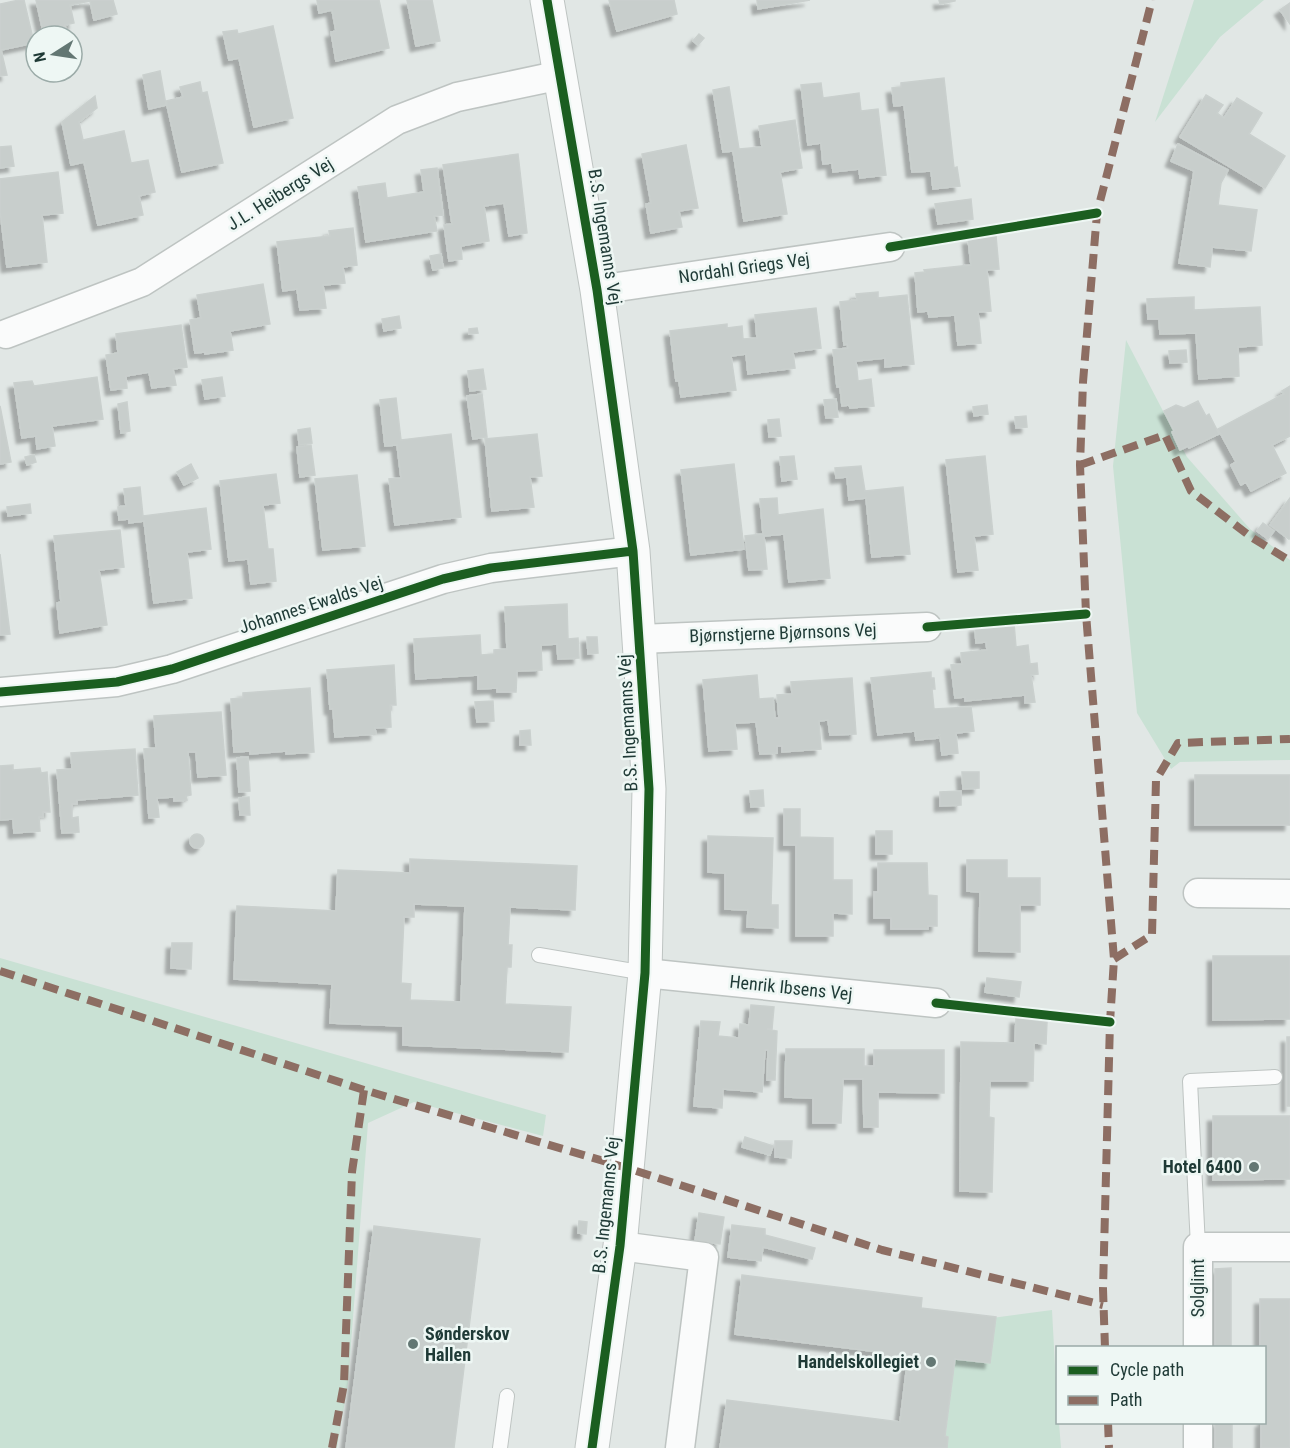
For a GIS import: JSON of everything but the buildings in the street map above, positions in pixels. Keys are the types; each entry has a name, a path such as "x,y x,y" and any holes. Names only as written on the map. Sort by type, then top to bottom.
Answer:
{"street":[{"name":"B.S. Ingemanns Vej","path":"548,0 597,290 633,551 648,789 645,973 620,1246 592,1448"},
{"name":"J.L. Heibergs Vej","path":"6,334 142,282 397,120 457,97 561,75"},
{"name":"Nordahl Griegs Vej","path":"597,290 890,247"},
{"name":"Johannes Ewalds Vej","path":"0,692 117,682 172,669 443,579 491,568 633,551"},
{"name":"Bjørnstjerne Bjørnsons Vej","path":"640,639 927,627"},
{"path":"1198,893 1290,894"},
{"name":"Henrik Ibsens Vej","path":"645,973 936,1003"},
{"name":"B.S. Ingemanns Vej","path":"620,1246 704,1257 680,1448"},
{"name":"Solglimt","path":"1198,1346 1198,1247 1290,1247"},
{"path":"1198,1424 1198,1448"}],"lane":[{"path":"539,955 645,973"},
{"path":"1198,1247 1190,1081 1275,1077"},
{"path":"500,1448 507,1396"}],"green space":[{"path":"1194,0 1264,0 1220,37 1155,122"},
{"path":"1126,340 1187,457 1250,529 1290,560 1290,760 1180,762 1171,769 1137,713 1113,466"},
{"path":"0,958 546,1115 543,1136 414,1102 368,1123 348,1383 337,1448 0,1448"},
{"path":"1052,1310 1056,1424 1059,1424 1061,1448 944,1448 955,1359 992,1318"}],"marked path":[{"path":"1105,1346 1103,1289 1110,1022 1114,959 1086,614 1080,465 1083,382 1097,213 1152,0"},
{"path":"1080,465 1165,435 1191,491 1251,537 1290,561"},
{"path":"1114,959 1152,935 1156,780 1178,743 1290,739"},
{"path":"0,971 364,1090 627,1168 882,1250 1103,1305"},
{"path":"332,1448 344,1384 352,1172 364,1090"},
{"path":"1108,1424 1109,1448"}],"cycle path":[{"path":"547,0 597,290 633,551 649,789 645,973 620,1246 592,1448"},
{"path":"890,247 1097,213"},
{"path":"0,692 117,682 172,669 443,579 491,568 633,551"},
{"path":"927,627 1086,614"},
{"path":"936,1003 1110,1022"}],"place":[{"name":"Hotel 6400","path":"1254,1167"},
{"name":"Sønderskov Hallen","path":"413,1344"},
{"name":"Handelskollegiet","path":"931,1362"}]}
